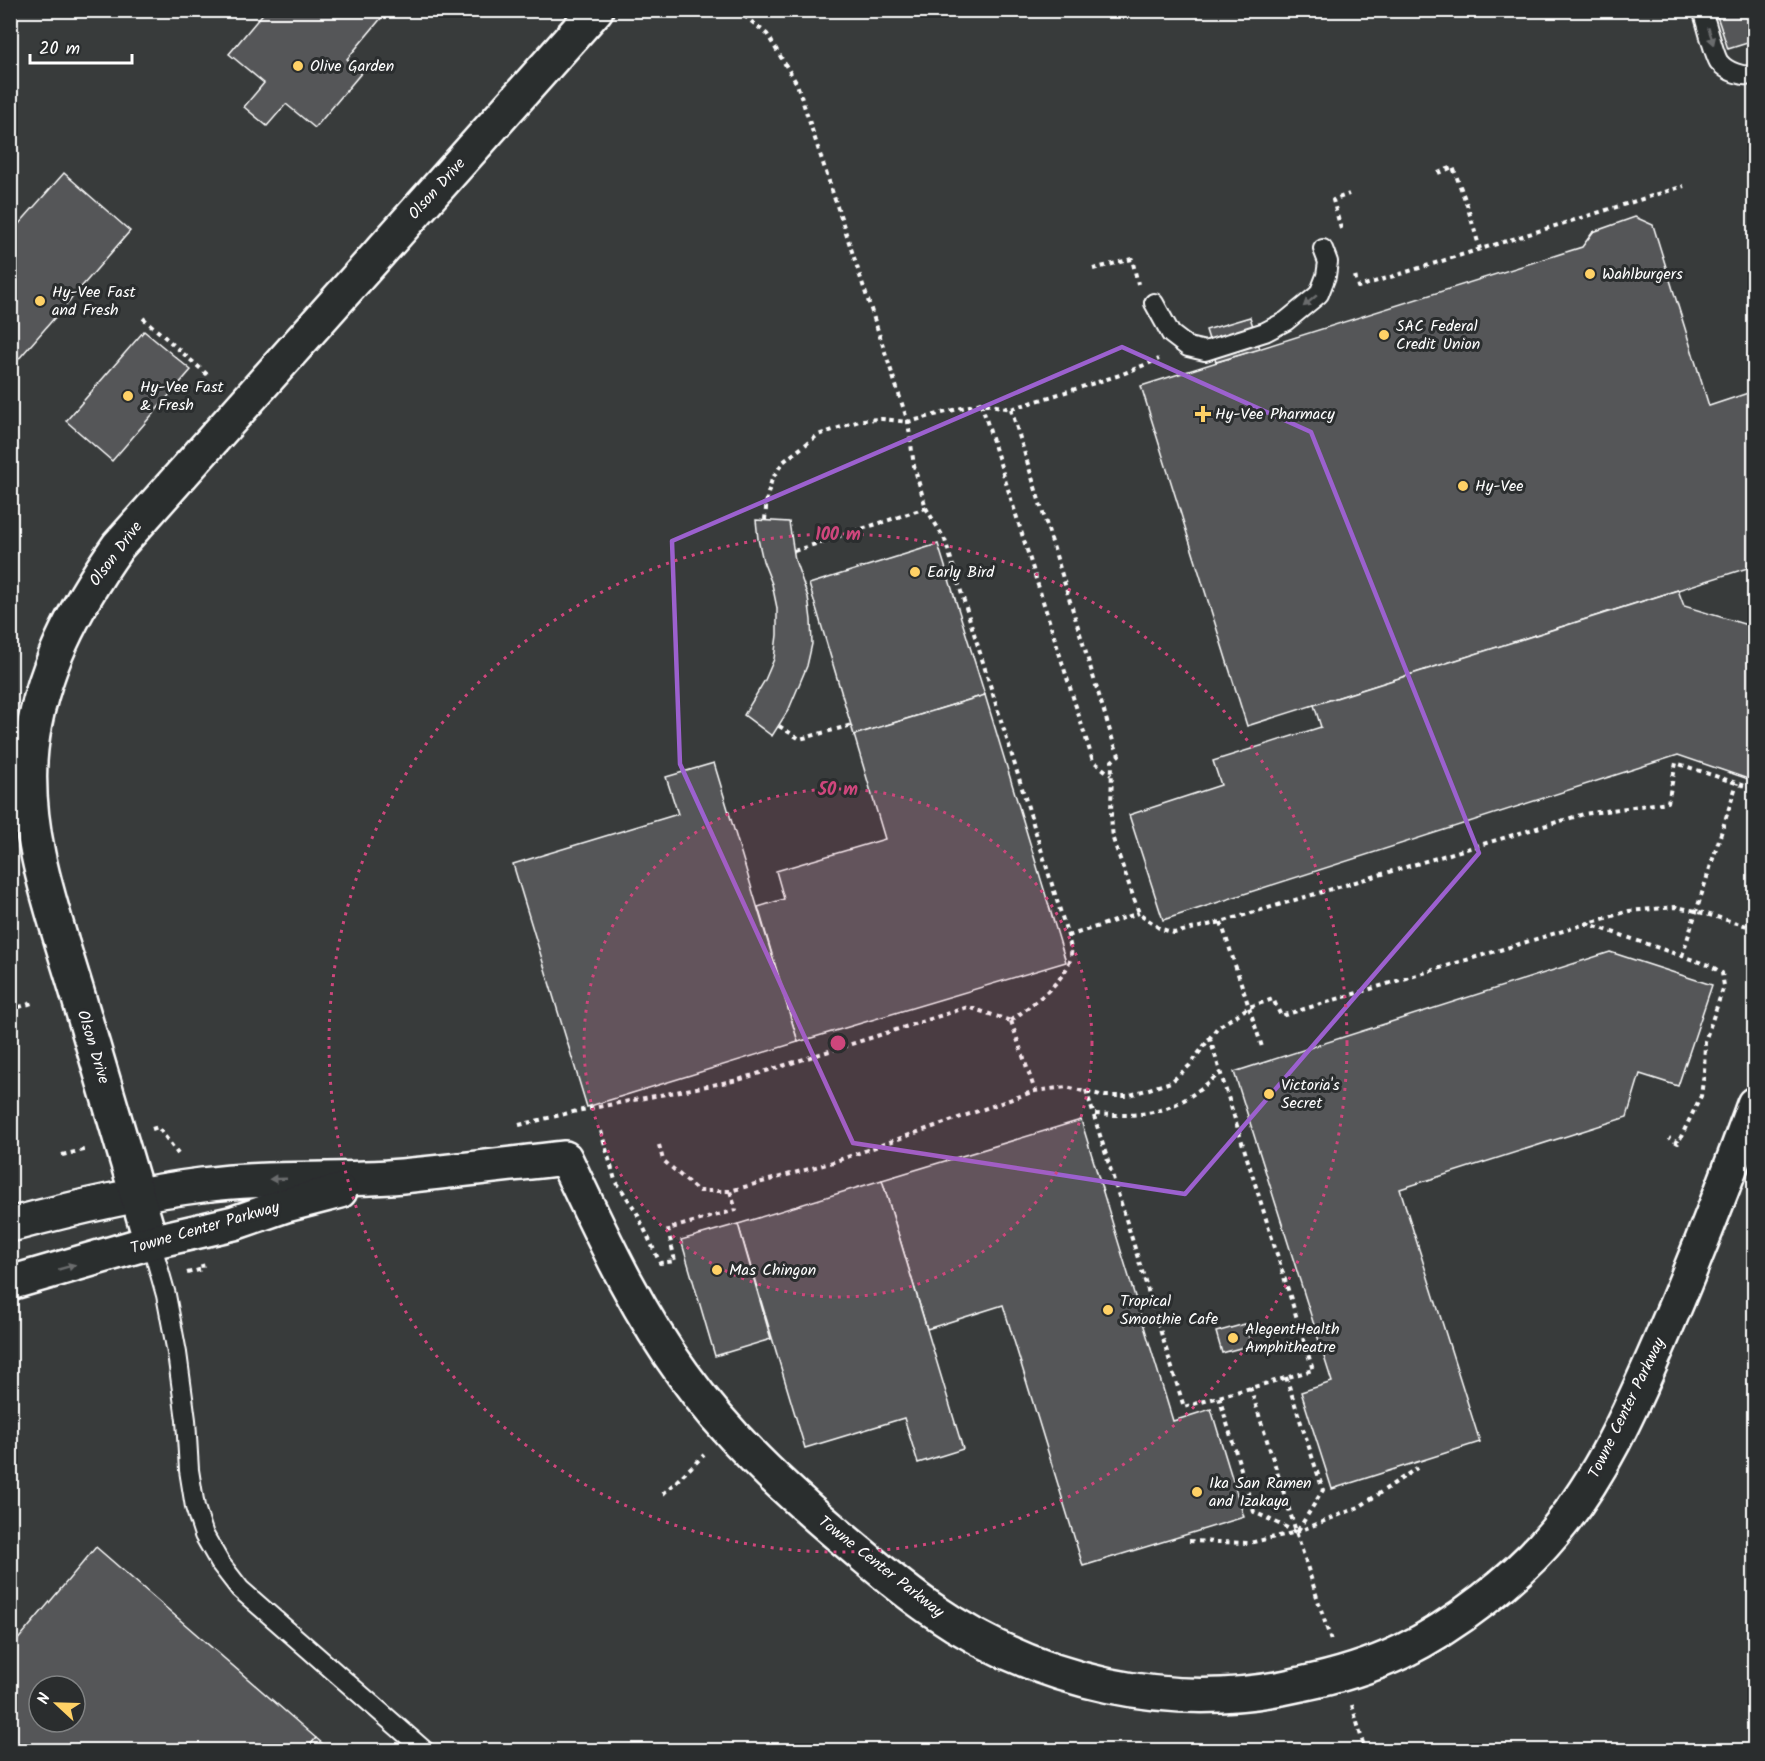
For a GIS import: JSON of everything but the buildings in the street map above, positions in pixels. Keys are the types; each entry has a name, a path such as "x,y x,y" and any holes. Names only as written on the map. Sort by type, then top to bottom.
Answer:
{"street":[{"name":"Olson Drive","path":"151,1242 41,872 34,831 29,789 31,748 52,661 92,584 118,546 596,10"},
{"name":"Towne Center Parkway","path":"10,1225 137,1195 203,1185 265,1180 400,1177 565,1158 633,1295 686,1378 710,1410 749,1455 786,1491 871,1562 932,1610 993,1646 1027,1662 1101,1685 1136,1691 1220,1695 1281,1689 1318,1681 1402,1652 1441,1629 1483,1599 1517,1571 1551,1537 1579,1501 1607,1454 1641,1385 1684,1287 1755,1104"},
{"name":"Towne Center Parkway","path":"10,1283 151,1242 234,1223 286,1205 400,1177"}],"lane":[{"path":"1702,10 1719,62 1733,73 1755,75"},
{"path":"1154,303 1171,334 1188,347 1205,351 1245,339 1286,321 1319,294 1326,276 1328,262 1323,249"},
{"path":"151,1242 166,1295 177,1353 186,1420 189,1470 195,1506 204,1534 220,1563 240,1589 424,1750"}],"path":[{"path":"737,10 767,34 797,84 908,422 914,466 926,508 945,540 1068,936 1071,954 1067,969 1047,992 1011,1021"},
{"path":"1438,173 1453,167 1480,249"},
{"path":"1358,287 1684,186"},
{"path":"143,318 210,377"},
{"path":"765,520 767,497 772,479 783,462 818,435 862,420 882,419 908,422 981,403 1011,409 1120,375 1160,359"},
{"path":"981,403 1093,761 1112,776"},
{"path":"1011,409 1119,755 1112,761 1113,839 1139,913 1159,928 1174,933 1221,922 1584,814 1668,802 1676,763 1755,789"},
{"path":"794,551 926,508"},
{"path":"779,726 800,739 852,726"},
{"path":"1682,956 1737,783"},
{"path":"659,1145 663,1160 698,1191 730,1191 830,1162 1035,1091 1066,1087 1105,1096 1127,1096 1171,1082 1190,1065 1217,1028 1249,1007 1273,999 1281,1016 1629,910 1676,907 1755,928"},
{"path":"1068,936 1139,913"},
{"path":"1221,922 1262,1047"},
{"path":"1585,922 1711,966 1722,973 1724,986 1705,1041 1701,1096 1678,1143 1669,1138"},
{"path":"10,1010 32,1003"},
{"path":"519,1125 576,1111 738,1080 968,1007 1011,1021"},
{"path":"1011,1021 1035,1091"},
{"path":"1086,1090 1185,1407 1313,1370 1210,1039"},
{"path":"1095,1113 1138,1115 1159,1111 1200,1091 1221,1072"},
{"path":"158,1127 178,1154"},
{"path":"601,1131 615,1180 636,1211 660,1263 675,1261 668,1229 736,1210 730,1191"},
{"path":"1286,1377 1323,1490 1297,1532"},
{"path":"1250,1388 1297,1532"},
{"path":"1219,1397 1254,1512 1297,1532"},
{"path":"1189,1541 1249,1543 1297,1532 1359,1507 1417,1468"}],"highlighted area":[{"path":"1122,347 1311,432 1479,853 1185,1194 853,1143 680,764 672,541"}],"shaded area":[{"path":"11,11 1754,11 1754,1750 11,1750"}],"place":[{"name":"Olive Garden","path":"298,66"},
{"name":"Wahlburgers","path":"1590,274"},
{"name":"Hy-Vee Fast and Fresh","path":"40,301"},
{"name":"SAC Federal Credit Union","path":"1384,335"},
{"name":"Hy-Vee Fast & Fresh","path":"128,396"},
{"name":"Hy-Vee Pharmacy","path":"1203,414"},
{"name":"Hy-Vee","path":"1463,486"},
{"name":"Early Bird","path":"915,572"},
{"name":"Victoria's Secret","path":"1269,1094"},
{"name":"Mas Chingon","path":"717,1270"},
{"name":"Tropical Smoothie Cafe","path":"1108,1310"},
{"name":"AlegentHealth Amphitheatre","path":"1233,1338"},
{"name":"Ika San Ramen and Izakaya","path":"1197,1492"}]}
